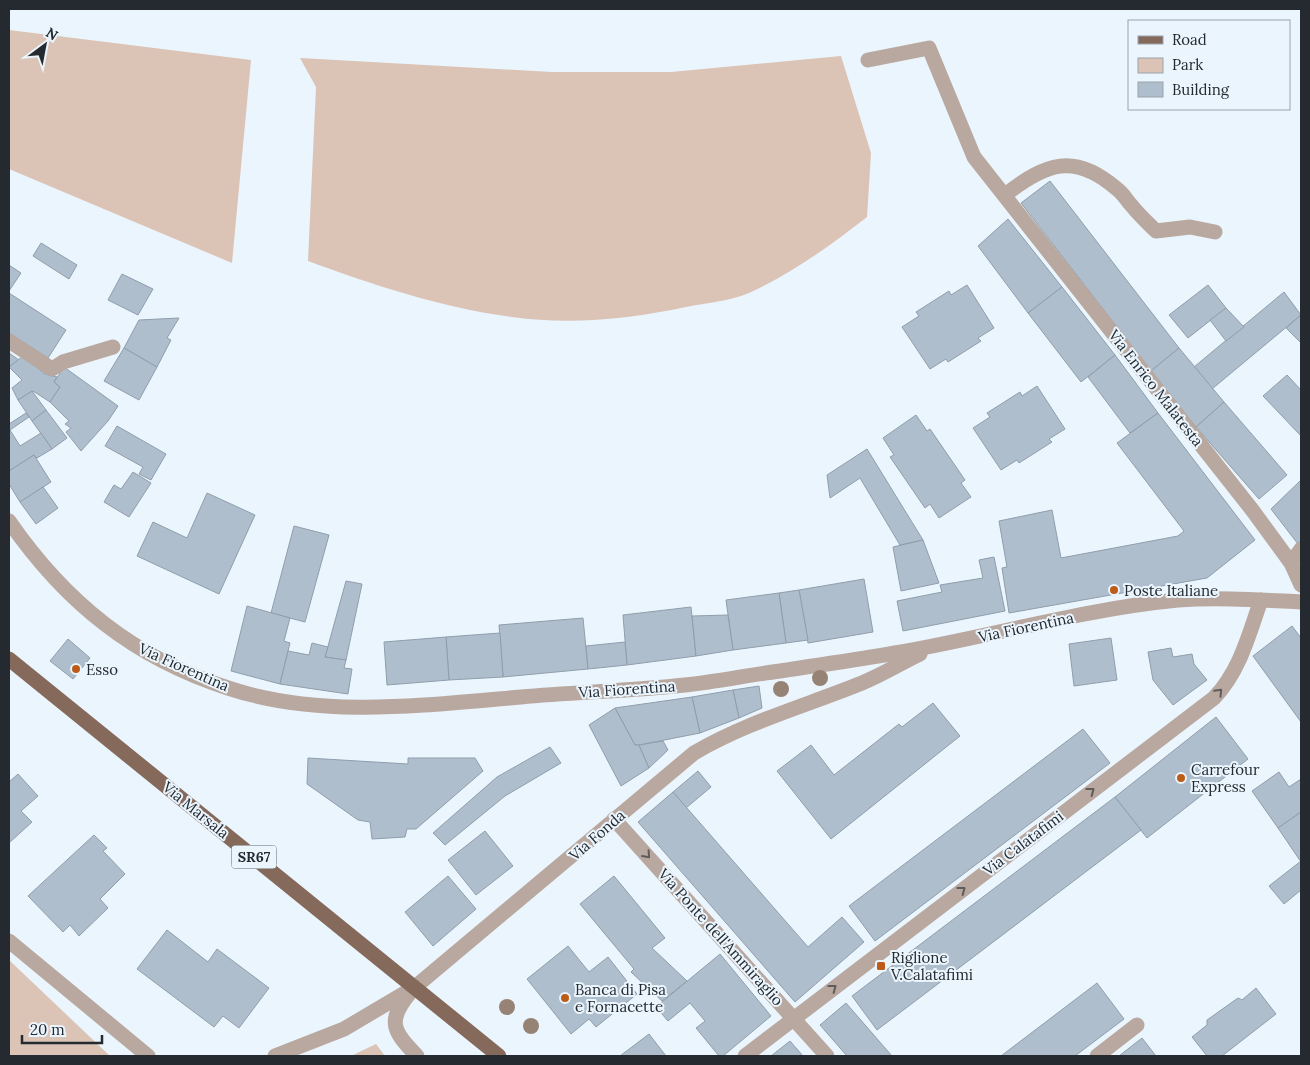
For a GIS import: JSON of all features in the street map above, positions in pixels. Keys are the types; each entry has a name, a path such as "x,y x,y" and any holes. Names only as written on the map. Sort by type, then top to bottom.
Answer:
{"main road":[{"name":"Via Marsala","path":"9,659 499,1056"}],"street":[{"name":"Via Enrico Malatesta","path":"868,60 929,48 974,157 1157,392 1253,511 1291,563 1301,585"},
{"path":"1005,195 1036,173 1060,164 1072,165 1089,171 1118,189 1156,231 1190,227 1215,232"},
{"path":"9,342 52,369 63,362 113,347"},
{"name":"Via Fiorentina","path":"9,521 34,556 90,613 117,635 163,661 204,680 258,696 297,703 362,707 435,705 589,691 685,685 937,645 1126,607 1180,600 1301,602"},
{"path":"1291,563 1301,548"},
{"name":"Via Calatafimi","path":"745,1056 1214,698 1224,688 1237,667 1262,600"},
{"name":"Via Fonda","path":"275,1056 344,1029 415,987 563,865 682,762 709,744 773,716 863,683 937,645"},
{"name":"Via Ponte dell'Ammiraglio","path":"614,819 828,1056"},
{"path":"9,941 148,1056"},
{"path":"415,987 401,1004 395,1020 398,1032 417,1056"},
{"path":"1097,1056 1137,1025"}],"green space":[{"path":"9,30 251,60 232,263 9,169"},
{"path":"841,56 871,153 867,217 810,258 780,277 749,293 718,302 622,318 578,321 534,319 486,313 434,302 358,279 308,261 316,87 300,58 552,72 671,72"},
{"path":"9,960 110,1056 9,1056"},
{"path":"376,1044 385,1056 351,1056"}],"building":[{"path":"1050,181 1179,348 1151,371 1021,203"},
{"path":"1008,219 1062,287 1028,313 978,246"},
{"path":"41,243 77,265 69,279 33,256"},
{"path":"9,265 21,273 9,291"},
{"path":"122,274 153,289 138,315 108,300"},
{"path":"967,285 994,328 978,338 981,341 948,362 946,359 930,369 902,327 919,316 916,312 949,291 951,295"},
{"path":"1208,285 1226,308 1188,338 1169,315"},
{"path":"1062,287 1115,355 1081,382 1028,313"},
{"path":"1284,292 1301,315 1212,389 1194,367"},
{"path":"9,293 66,330 48,358 9,333"},
{"path":"1226,308 1244,327 1226,341 1210,320"},
{"path":"1301,315 1301,343 1286,328"},
{"path":"179,318 167,338 171,340 157,367 124,348 139,320"},
{"path":"124,348 157,367 139,400 104,381"},
{"path":"1179,348 1224,402 1196,427 1151,371"},
{"path":"9,353 19,360 9,367"},
{"path":"1115,355 1158,413 1130,433 1088,377"},
{"path":"23,356 45,374 57,377 54,382 60,387 50,402 33,391 18,400 12,388 22,380 9,367"},
{"path":"64,367 118,406 108,421 81,451 66,432 71,428 65,424 69,421 50,402 60,387 54,382"},
{"path":"1287,375 1301,390 1301,436 1263,396"},
{"path":"1037,386 1065,429 1049,439 1052,442 1019,463 1017,460 1001,470 973,428 990,417 987,413 1020,392 1022,396"},
{"path":"32,391 46,410 32,421 18,400"},
{"path":"1224,402 1287,475 1259,499 1196,427"},
{"path":"46,410 67,438 52,449 32,421"},
{"path":"26,413 29,417 10,430 20,446 41,433 52,449 37,458 34,455 9,471 9,424"},
{"path":"1158,413 1255,540 1207,578 1009,613 1002,568 1007,567 999,521 1052,510 1061,558 1178,536 1184,531 1117,443"},
{"path":"916,415 927,431 930,429 965,480 961,483 971,497 939,518 930,504 925,508 890,457 894,455 883,438"},
{"path":"117,426 166,454 151,480 139,474 143,467 105,446"},
{"path":"867,449 923,540 900,545 860,478 830,498 827,475"},
{"path":"34,455 51,482 20,502 9,484 9,471"},
{"path":"133,472 151,483 129,517 104,502 114,485 121,489"},
{"path":"1301,480 1301,540 1298,544 1271,509"},
{"path":"43,487 58,508 36,524 20,502"},
{"path":"207,493 255,515 219,594 137,556 153,522 187,538"},
{"path":"294,526 329,535 305,622 271,613"},
{"path":"923,540 939,583 901,591 893,547"},
{"path":"994,557 1005,611 903,631 897,601 942,592 940,585 983,578 979,560"},
{"path":"864,579 873,632 808,643 799,590"},
{"path":"346,581 362,584 346,660 325,657"},
{"path":"799,590 808,640 786,643 779,593"},
{"path":"779,593 786,643 733,650 726,600"},
{"path":"247,606 290,618 284,641 290,643 280,684 231,671"},
{"path":"691,607 696,656 627,665 623,615"},
{"path":"728,615 733,650 696,656 692,616"},
{"path":"583,618 588,669 503,677 499,625"},
{"path":"1292,626 1301,638 1301,722 1253,656"},
{"path":"500,633 503,677 449,680 446,637"},
{"path":"446,637 449,680 387,685 384,642"},
{"path":"1111,638 1117,680 1074,686 1069,644"},
{"path":"68,639 90,658 73,679 50,661"},
{"path":"625,642 627,665 588,669 586,646"},
{"path":"312,643 328,647 325,657 346,660 344,668 352,669 348,694 280,684 288,651 309,655"},
{"path":"1171,648 1173,657 1192,654 1194,664 1207,680 1173,705 1153,680 1148,652"},
{"path":"759,686 762,708 739,718 733,690"},
{"path":"733,690 739,718 700,733 692,697"},
{"path":"692,697 700,733 639,745 635,745 615,708"},
{"path":"933,703 960,736 831,839 777,771 811,745 834,775 899,724 902,727"},
{"path":"615,708 635,745 639,745 649,768 621,786 589,725"},
{"name":"Carrefour Express","path":"1216,717 1248,759 1147,838 1115,797"},
{"path":"1083,729 1110,763 875,941 849,906"},
{"path":"663,741 668,750 649,768 639,745"},
{"path":"550,747 561,763 505,796 445,845 433,833 497,777"},
{"path":"308,758 408,764 408,758 475,758 483,771 416,829 407,829 405,837 372,839 370,822 358,820 307,784"},
{"path":"698,771 711,787 686,808 673,792"},
{"path":"1279,772 1289,787 1301,779 1301,812 1278,828 1252,791"},
{"path":"18,774 38,796 21,811 32,822 9,843 9,782"},
{"path":"673,792 808,947 842,917 864,942 795,1002 638,822"},
{"path":"1115,797 1141,830 877,1030 852,996"},
{"path":"1301,812 1301,862 1278,828"},
{"path":"485,831 513,866 476,895 448,860"},
{"path":"94,835 107,848 103,851 125,874 100,899 108,908 79,936 70,925 63,932 28,896"},
{"path":"1301,861 1301,890 1284,904 1269,886"},
{"path":"448,876 476,909 433,946 405,912"},
{"path":"614,876 665,938 652,948 687,981 662,1001 631,972 634,969 580,904"},
{"path":"167,930 208,962 217,949 269,988 239,1028 223,1016 214,1027 137,969"},
{"path":"568,946 589,972 608,957 637,994 596,1027 589,1019 571,1034 527,979"},
{"path":"720,954 771,1016 723,1056 719,1056 696,1028 705,1021 690,1003 668,1021 656,1007"},
{"path":"1097,983 1124,1019 1075,1056 1001,1056"},
{"path":"1256,988 1276,1014 1222,1056 1207,1056 1192,1037 1207,1025 1207,1020 1238,998 1242,1000"},
{"path":"846,1003 892,1056 847,1056 820,1025"},
{"path":"649,1034 666,1056 620,1056"},
{"path":"1142,1038 1156,1056 1119,1056"},
{"path":"790,1041 803,1056 771,1056"}],"place":[{"name":"Poste Italiane","path":"1114,590"},
{"name":"Esso","path":"76,669"},
{"name":"Carrefour Express","path":"1181,778"},
{"name":"Riglione V.Calatafimi","path":"881,966"},
{"name":"Banca di Pisa e Fornacette","path":"565,998"}]}
